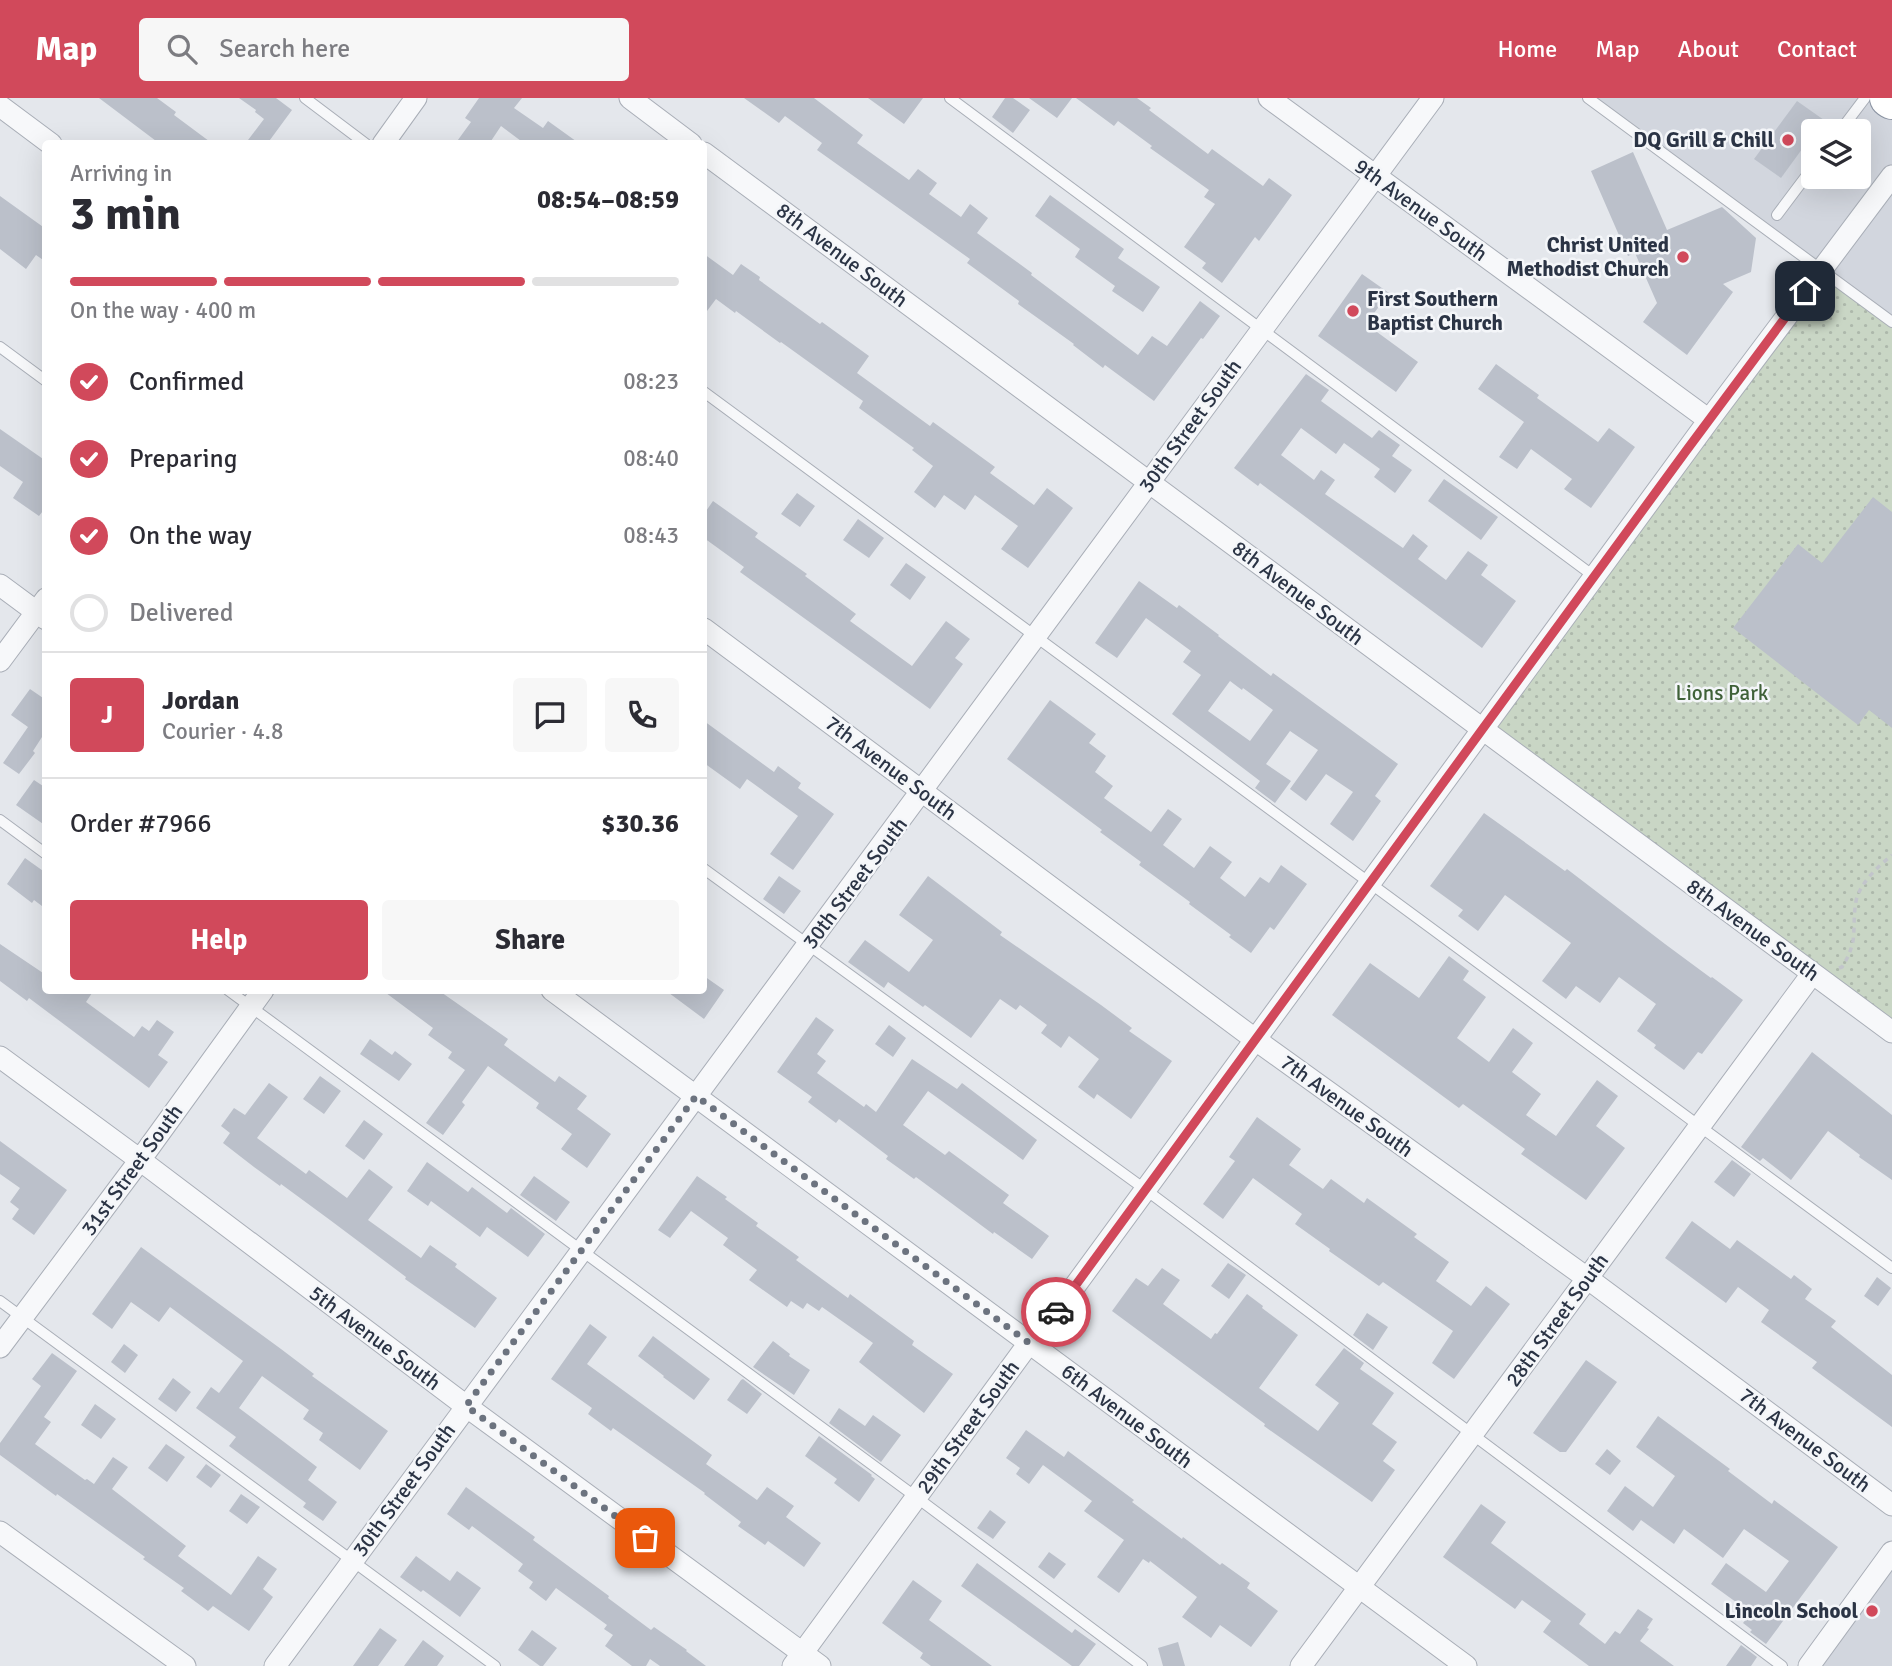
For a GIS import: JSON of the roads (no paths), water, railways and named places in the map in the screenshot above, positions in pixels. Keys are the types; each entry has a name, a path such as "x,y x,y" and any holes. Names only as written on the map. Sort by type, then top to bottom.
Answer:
{"street":[{"path":"386,140 416,98"},
{"path":"630,98 686,140"},
{"name":"9th Avenue South","path":"1269,98 1709,420"},
{"name":"30th Street South","path":"275,1666 1433,98"},
{"path":"0,106 46,140"},
{"name":"8th Avenue South","path":"707,155 1892,1032"},
{"name":"29th Street South","path":"797,1660 1029,1343 1050,1320 1146,1190 1709,420 1892,176"},
{"path":"0,586 42,610 0,661"},
{"name":"7th Avenue South","path":"707,631 1256,1040 1587,1278 1892,1505"},
{"name":"28th Street South","path":"1301,1666 1812,974"},
{"name":"6th Avenue South","path":"557,994 1466,1666"},
{"name":"31st Street South","path":"0,1347 257,999"},
{"name":"5th Avenue South","path":"0,1057 466,1406 797,1660 820,1666"},
{"path":"0,1532 185,1666"},
{"path":"1809,1666 1892,1552"}],"lane":[{"path":"304,98 361,140"},
{"path":"950,98 1595,577"},
{"path":"1588,98 1892,322"},
{"path":"1849,119 1865,98"},
{"path":"1777,215 1801,183"},
{"path":"0,347 42,378"},
{"path":"707,394 1892,1268"},
{"path":"0,820 42,851"},
{"path":"707,871 1146,1190 1782,1666"},
{"path":"257,999 582,1251 1142,1666"},
{"path":"0,1301 495,1666"}],"place":[{"name":"DQ Grill & Chill","path":"1788,140"},
{"name":"Christ United Methodist Church","path":"1683,257"},
{"name":"First Southern Baptist Church","path":"1353,311"},
{"name":"Lincoln School","path":"1872,1611"}],"park label":[{"name":"Lions Park","path":"1722,693"}]}
